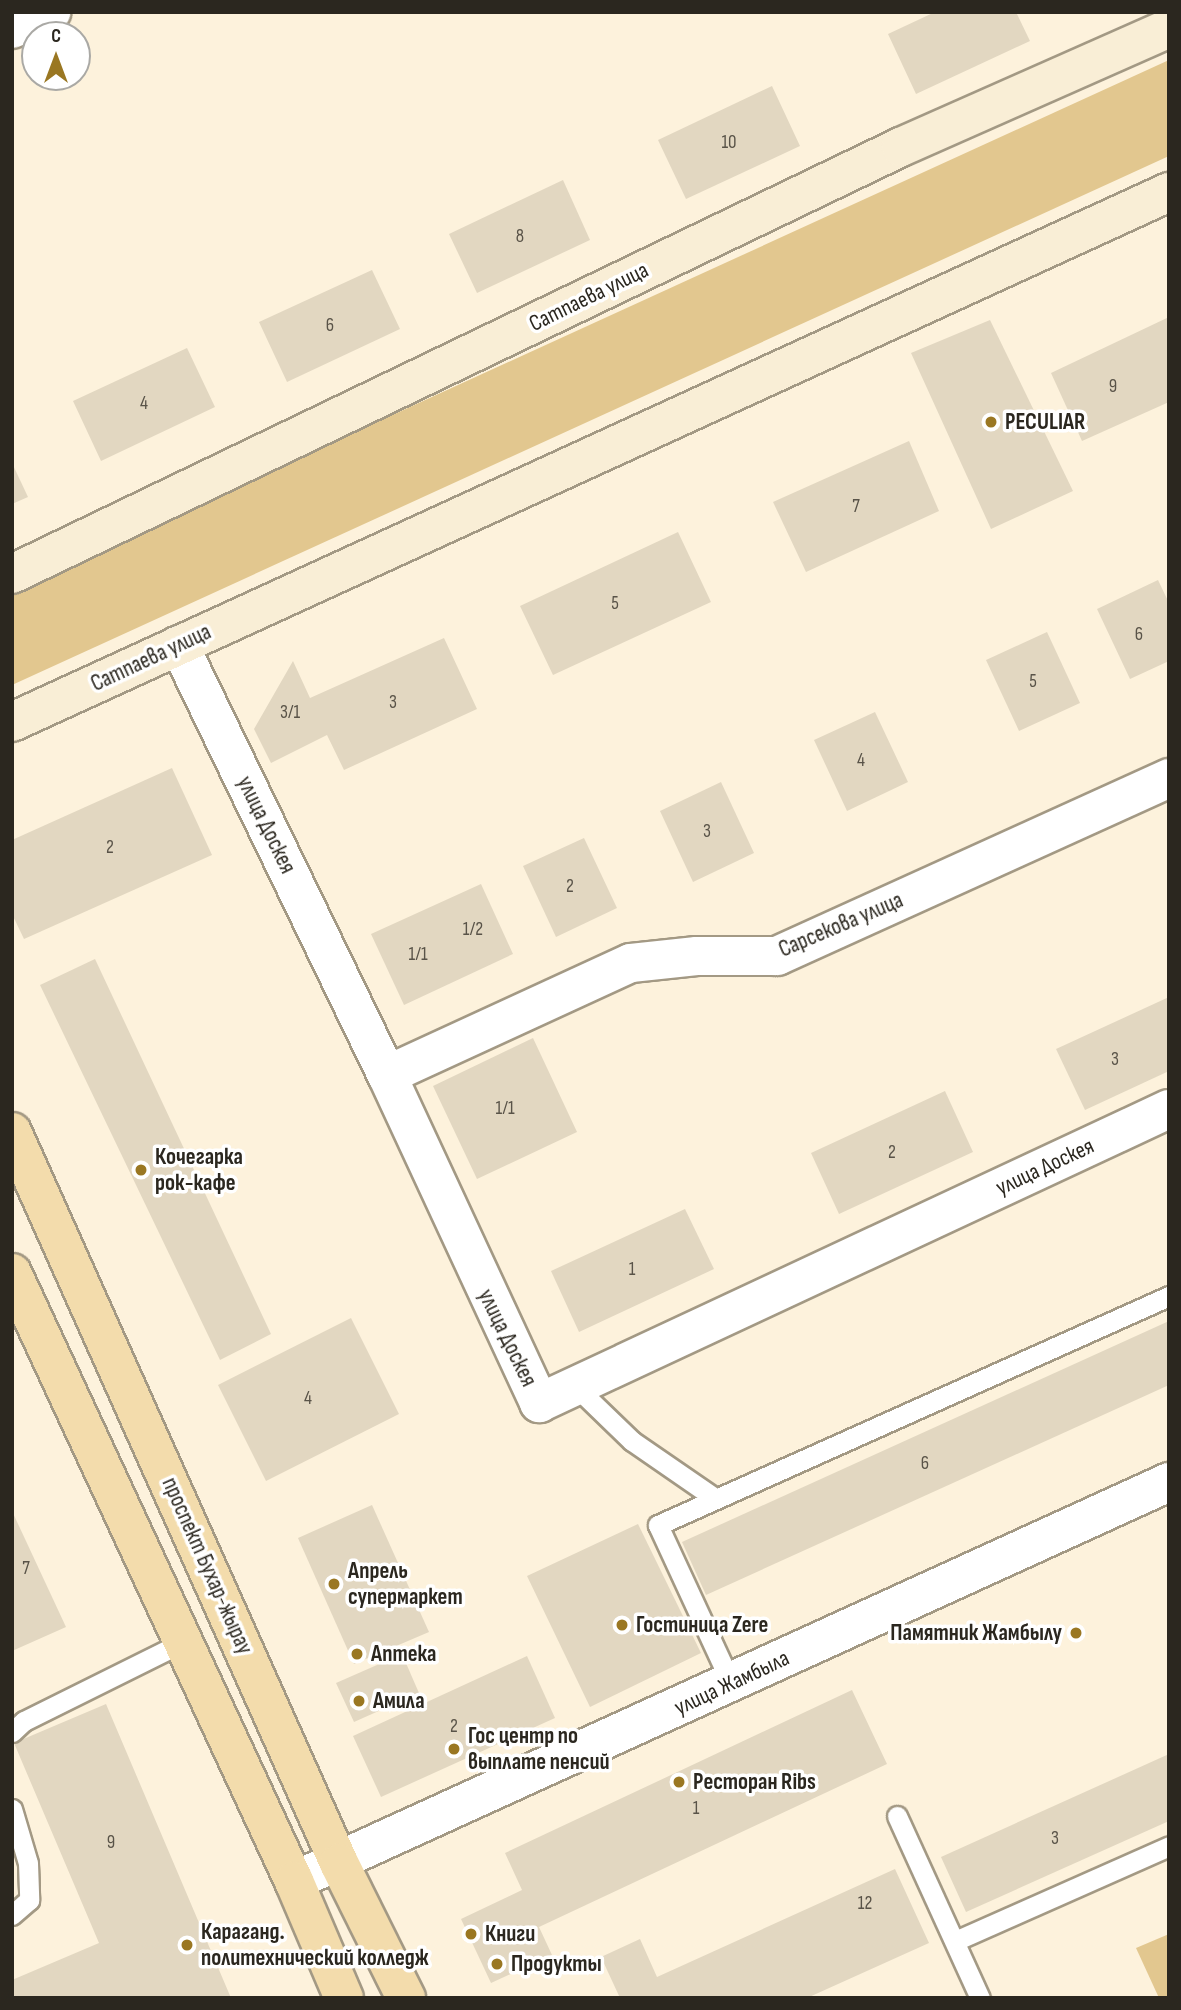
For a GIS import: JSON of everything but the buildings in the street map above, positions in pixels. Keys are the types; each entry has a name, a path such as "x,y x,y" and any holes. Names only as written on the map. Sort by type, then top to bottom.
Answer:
{"main road":[{"name":"Сатпаева улица","path":"12,573 901,147 1169,28"},
{"name":"Сатпаева улица","path":"12,722 1169,192"},
{"name":"проспект Бухар-жырау","path":"12,1132 339,1863 407,1998"},
{"path":"12,1273 295,1881 344,1998"}],"street":[{"path":"12,29 51,12"},
{"name":"улица Доскея","path":"179,645 387,1075 539,1403 1169,1109"},
{"name":"Сарсекова улица","path":"387,1075 631,963 697,956 777,956 1169,778"},
{"name":"улица Жамбыла","path":"295,1881 1169,1482"}],"lane":[{"path":"731,1683 658,1525 1169,1296"},
{"path":"575,1386 632,1441 716,1499"},
{"path":"12,1732 24,1721 183,1642"},
{"path":"12,1809 27,1863 29,1900 12,1915"},
{"path":"897,1816 980,1998"},
{"path":"955,1941 1169,1846"}],"shaded area":[{"path":"1169,60 1169,156 12,685 12,589"},
{"path":"1169,1934 1169,1998 1159,1998 1136,1948"}],"place":[{"name":"PECULIAR","path":"991,422"},
{"name":"Кочегарка рок-кафе","path":"141,1170"},
{"name":"Апрель супермаркет","path":"334,1584"},
{"name":"Гостиница Zere","path":"622,1625"},
{"name":"Памятник Жамбылу","path":"1076,1633"},
{"name":"Аптека","path":"357,1654"},
{"name":"Амила","path":"359,1701"},
{"name":"Гос центр по выплате пенсий","path":"454,1749"},
{"name":"Ресторан Ribs","path":"679,1782"},
{"name":"Книги","path":"471,1934"},
{"name":"Караганд. политехнический колледж","path":"187,1945"},
{"name":"Продукты","path":"497,1964"}]}
